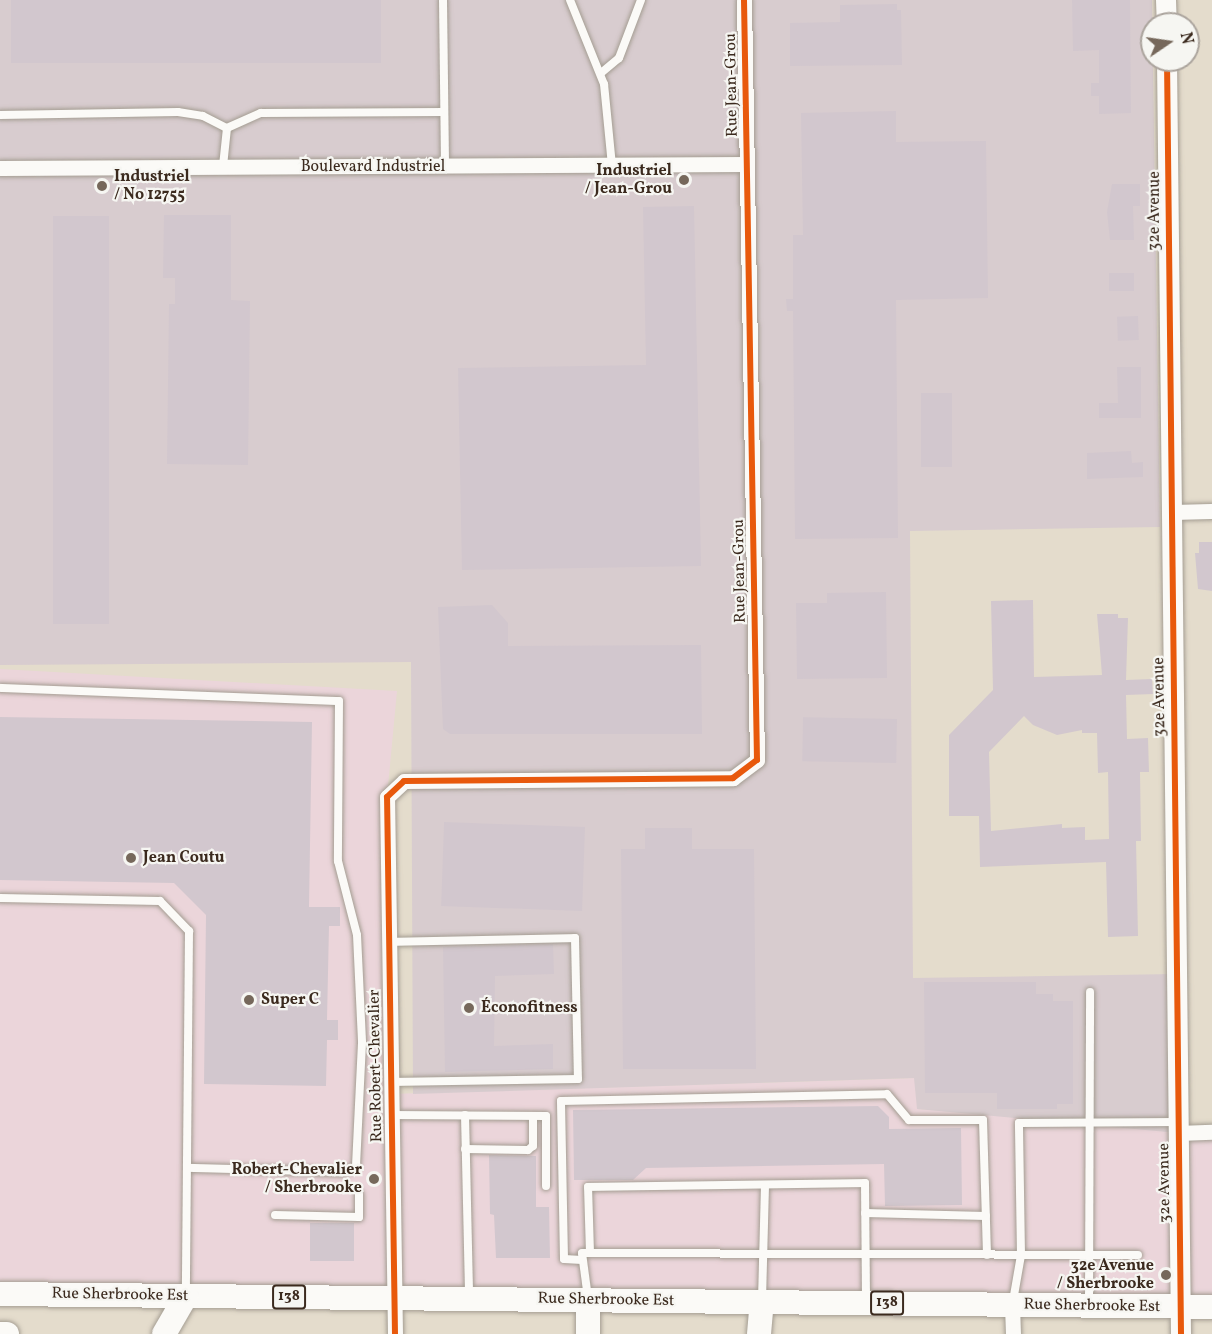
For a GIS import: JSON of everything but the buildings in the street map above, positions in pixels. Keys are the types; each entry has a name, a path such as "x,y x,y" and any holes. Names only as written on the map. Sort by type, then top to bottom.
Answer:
{"main road":[{"name":"Rue Sherbrooke Est","path":"0,1294 1212,1307"},
{"path":"164,1334 186,1296"},
{"path":"588,1300 588,1334"},
{"path":"759,1334 762,1302"},
{"path":"0,1334 7,1334"}],"street":[{"name":"Rue Jean-Grou","path":"387,797 404,781 733,778 757,760 744,0"},
{"name":"32e Avenue","path":"1167,72 1181,1334"},
{"name":"Boulevard Industriel","path":"0,168 747,164"},
{"path":"1171,512 1212,511"},
{"name":"Rue Robert-Chevalier","path":"387,797 392,1298 395,1334"},
{"path":"1178,1127 1212,1132"},
{"path":"1012,1305 1013,1334"}],"lane":[{"path":"442,0 445,166"},
{"path":"570,0 601,73 609,105 612,166"},
{"path":"601,73 619,58 641,0"},
{"path":"0,115 178,112 203,116 227,128"},
{"path":"227,128 261,113 444,112"},
{"path":"223,167 227,128"},
{"path":"0,688 339,700 338,861 357,935 362,1043 356,1167 343,1172 189,1168"},
{"path":"0,898 160,901 189,931 189,1168 186,1296"},
{"path":"389,942 575,938 578,1079 390,1082"},
{"path":"1089,1306 1090,992"},
{"path":"582,1260 564,1259 561,1101 887,1094 909,1120 983,1120 987,1255"},
{"path":"390,1115 546,1116 546,1186"},
{"path":"465,1115 470,1299"},
{"path":"465,1149 528,1150 533,1146 533,1116"},
{"path":"1012,1305 1021,1255 1019,1123 1089,1122 1178,1127"},
{"path":"590,1253 588,1187 865,1183 866,1303"},
{"path":"762,1302 765,1185"},
{"path":"275,1215 359,1217 359,1194"},
{"path":"865,1213 986,1216"},
{"path":"588,1300 582,1253 1138,1255"}],"shaded area":[{"path":"0,0 1152,0 1152,12 1140,12 1140,72 1153,72 1160,527 910,531 913,978 1176,974 1178,1133 917,1109 914,1078 413,1094 411,662 0,665"},
{"path":"0,669 397,691 387,797 390,1094 915,1078 918,1109 1212,1131 1212,1306 0,1294"}],"cycle path":[{"path":"395,1334 387,797 404,781 733,778 757,760 744,0"},
{"path":"1167,72 1181,1334"}],"place":[{"name":"Industriel / Jean-Grou","path":"684,180"},
{"name":"Industriel / No 12755","path":"102,186"},
{"name":"Jean Coutu","path":"131,858"},
{"name":"Super C","path":"249,1000"},
{"name":"Éconofitness","path":"469,1008"},
{"name":"Robert-Chevalier / Sherbrooke","path":"374,1179"},
{"name":"32e Avenue / Sherbrooke","path":"1166,1275"}]}
